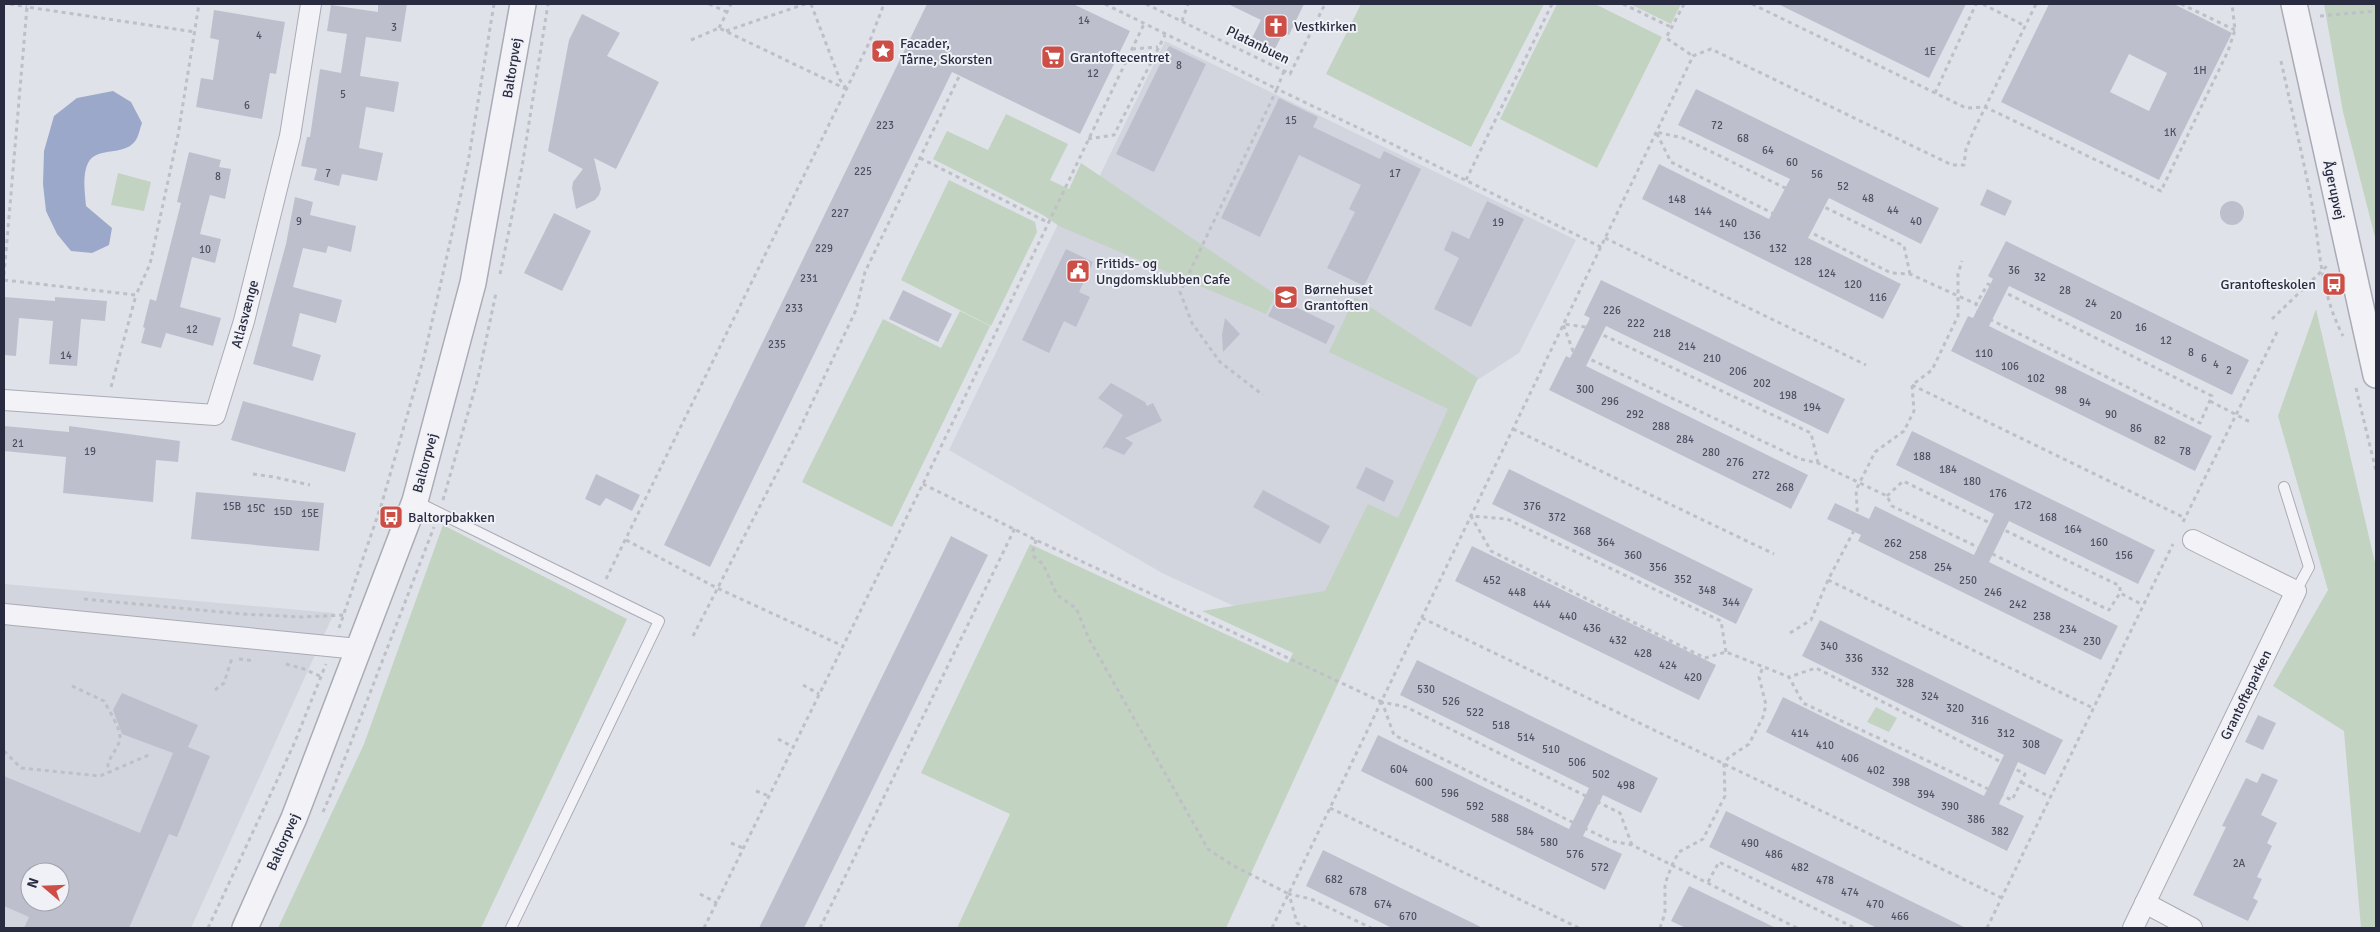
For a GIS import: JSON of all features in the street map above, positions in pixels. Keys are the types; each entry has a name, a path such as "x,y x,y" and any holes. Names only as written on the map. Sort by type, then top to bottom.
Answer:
{"street":[{"name":"Atlasvænge","path":"4,400 215,415 244,320 290,136 311,4"},
{"name":"Baltorpvej","path":"245,928 294,818 415,501 473,283 523,4"},
{"name":"Ågerupvej","path":"2295,11 2346,247 2366,379"},
{"path":"2183,536 2296,591"},
{"name":"Grantofteparken","path":"2133,928 2296,591"},
{"path":"4,614 358,649"},
{"path":"2145,903 2192,928"}],"lane":[{"path":"2284,486 2310,567 2296,591"},
{"path":"415,501 659,621 511,928"}],"path":[{"path":"10,4 195,32"},
{"path":"106,407 136,295 150,264 178,135 199,4"},
{"path":"208,928 294,744 334,646 381,506 424,357 468,163 494,4"},
{"path":"709,4 727,12"},
{"path":"691,40 719,28 731,4"},
{"path":"726,31 805,4"},
{"path":"811,4 840,80 846,89"},
{"path":"599,592 869,43 884,4"},
{"path":"693,636 808,411 856,310 865,272 994,4"},
{"path":"1105,4 1601,247"},
{"name":"Platanbuen","path":"1146,4 1290,74 1325,4"},
{"path":"1182,21 1188,4"},
{"path":"1466,180 1552,4"},
{"path":"1623,4 1673,28"},
{"path":"1684,4 1673,28 1666,38 1693,56"},
{"path":"1752,4 1966,108 1985,107 2161,191 2228,51 2235,30 2232,4"},
{"path":"1935,93 1976,4"},
{"path":"1983,4 2025,26"},
{"path":"1272,928 1693,56 1711,49 1952,166 1964,165 1966,149 2036,4"},
{"path":"2181,4 2235,30"},
{"path":"4,275 27,7"},
{"path":"2295,11 2376,11"},
{"path":"704,928 922,484 1144,24"},
{"path":"719,28 846,89"},
{"path":"1088,139 1114,135 1166,34"},
{"path":"1132,49 1159,48"},
{"path":"2280,57 2311,200 2321,271 2330,312 2344,340"},
{"path":"1263,395 1220,362 1192,323 1180,292 1284,71"},
{"path":"1656,132 1671,162 1891,272 1910,274 1958,295 1976,304 1979,314 2200,423 2210,402 2212,396 1988,284 1976,304"},
{"path":"1656,132 1684,138 1904,246 1910,274"},
{"path":"920,158 1047,222"},
{"path":"1605,238 1866,365"},
{"path":"2272,319 2346,247"},
{"path":"1912,386 1932,370 1958,316 1959,268 1962,261"},
{"path":"4,280 136,295"},
{"path":"1564,324 1573,351 1800,460 1818,463 1887,496 1892,506 2109,610 2120,593 2120,586 1903,481 1887,496"},
{"path":"1564,324 1586,326 1811,433 1818,463"},
{"path":"1987,928 2143,605 2183,536 2185,518 2277,332"},
{"path":"2366,379 2376,471"},
{"path":"1790,633 1811,620 1828,580 1858,523 1860,516 1855,497 1875,452 1904,431 1914,411 1912,386"},
{"path":"1912,386 2185,518"},
{"path":"2210,402 2250,422"},
{"path":"1513,429 1774,554"},
{"path":"253,474 274,476 310,485"},
{"path":"922,484 1015,528 1036,540 1382,702 1406,708 1620,813 1632,845"},
{"path":"1471,516 1491,551 1705,658 1726,652 1789,677 1816,668 2025,774 2012,800 1802,702 1789,677"},
{"path":"1471,516 1507,520 1721,621 1726,652"},
{"path":"820,928 1015,528"},
{"path":"626,540 717,588 843,646"},
{"path":"1036,540 1033,551 1034,557 1043,564 1057,595 1076,608 1089,639 1208,849 1224,861 1289,894 1311,899 1371,928"},
{"path":"1828,580 2093,708"},
{"path":"2120,593 2143,605"},
{"path":"80,599 243,614 302,617 344,615"},
{"path":"1422,618 2002,898"},
{"path":"215,690 224,683 232,658"},
{"path":"1660,928 1665,913 1665,884 1672,865 1679,852 1703,839 1725,796 1724,764 1728,758 1745,748 1763,717 1766,705 1759,677 1763,667"},
{"path":"72,686 104,701 118,731 120,739 107,764 108,772"},
{"path":"803,686 819,694"},
{"path":"1382,702 1394,735 1612,840 1632,845 1798,928"},
{"path":"778,739 793,747"},
{"path":"4,751 21,768 100,776 151,754"},
{"path":"2021,782 2050,797"},
{"path":"756,791 769,796"},
{"path":"1330,808 1579,928"},
{"path":"731,842 743,848"},
{"path":"1708,882 1719,862 1855,928"},
{"path":"700,894 717,903"},
{"path":"1289,894 1297,923 1307,928"}],"shaded area":[{"name":"Børnehuset Grantoften","path":"1165,41 1576,240 1519,353 1465,388 1337,653 1164,574 949,450 1073,193 1088,200"},
{"path":"4,584 334,613 191,928 4,928"}],"green space":[{"path":"1361,4 1544,4 1471,147 1326,74"},
{"path":"1557,4 1595,4 1662,37 1597,168 1500,119"},
{"path":"1630,4 1681,4 1671,24"},
{"path":"2324,4 2376,4 2376,241 2343,112"},
{"path":"1006,114 1068,144 1050,180 1069,189 1081,163 1276,295 1266,314 1059,226 1043,215 933,159 947,131 988,150"},
{"path":"118,173 151,182 144,211 111,205"},
{"path":"949,180 1035,222 1037,232 991,326 901,280"},
{"path":"1355,297 1478,378 1226,928 957,928 1010,814 921,773 1030,544 1288,663 1293,653 1202,611 1325,591 1368,504 1398,518 1448,409 1329,352"},
{"path":"2316,309 2376,567 2376,928 2361,928 2344,731 2273,686 2328,590 2278,416"},
{"path":"960,311 990,326 892,527 802,482 883,319 941,348"},
{"path":"443,525 627,619 481,928 278,928 364,744"},
{"path":"1876,707 1897,718 1889,732 1867,722"}],"water":[{"path":"113,91 131,102 142,123 137,138 132,144 126,148 98,154 92,158 86,168 84,184 86,206 112,228 109,245 92,253 71,251 57,234 46,211 43,184 44,151 54,116 77,98"}],"building":[{"path":"378,4 407,4 401,42 366,37 360,76 399,82 394,112 366,107 359,148 383,153 377,181 342,174 339,186 314,180 317,169 301,166 307,137 310,137 320,69 341,73 347,34 327,31 331,5 378,12"},
{"path":"927,4 1073,4 1130,31 1080,134 952,72 710,567 664,545"},
{"name":"Vestkirken","path":"1228,4 1304,4 1289,35 1283,33 1272,55 1249,44 1261,20"},
{"path":"1778,4 1966,4 1929,78"},
{"path":"2049,4 2174,4 2232,33 2159,180 2001,102","holes":["2129,54 2167,73 2149,111 2110,92"]},
{"path":"214,10 285,22 276,74 270,73 262,119 196,107 201,78 213,80 219,40 210,38"},
{"path":"582,14 620,33 607,56 659,82 616,169 594,158 601,189 599,195 595,200 576,209 572,188 573,182 583,169 548,151 569,40"},
{"path":"1169,46 1206,64 1154,172 1116,154"},
{"path":"1696,89 1939,208 1921,244 1829,198 1808,238 1901,284 1883,319 1642,199 1659,164 1769,219 1790,179 1678,125"},
{"path":"1279,98 1318,117 1313,127 1380,159 1384,151 1421,169 1364,286 1327,268 1355,212 1349,209 1361,185 1299,155 1260,237 1221,218"},
{"path":"189,152 221,160 219,167 231,169 225,199 210,195 200,234 221,239 215,263 192,257 180,307 221,318 213,346 166,333 161,348 141,343 145,328 143,327 150,299 156,301 181,203 177,202"},
{"path":"1987,189 2012,201 2005,216 1980,205"},
{"path":"295,197 313,202 310,215 356,226 351,252 328,246 326,253 303,248 293,287 342,300 336,323 300,313 292,346 321,355 313,381 253,364 286,244"},
{"path":"1487,201 1524,219 1471,327 1434,309 1459,258 1444,250 1452,231 1469,239"},
{"path":"2232,201 2237,202 2243,208 2243,218 2237,224 2232,225 2227,224 2221,218 2220,213 2221,208 2227,202"},
{"path":"554,213 591,231 562,291 524,273"},
{"path":"2006,241 2249,360 2232,395 2009,286 1989,326 2212,436 2195,471 1951,351 1968,316 1973,318 1993,279 1988,276"},
{"path":"1066,249 1093,262 1079,292 1090,297 1076,327 1064,321 1049,353 1022,340"},
{"path":"1601,280 1845,399 1828,434 1606,326 1586,366 1808,475 1791,509 1549,390 1566,356 1570,358 1590,318 1584,315"},
{"path":"903,290 952,314 938,342 889,319"},
{"path":"4,297 55,301 55,297 107,301 105,321 81,319 77,366 49,364 53,321 19,318 16,356 4,355"},
{"path":"1277,298 1335,326 1326,344 1268,316"},
{"path":"1225,318 1240,334 1223,352 1222,335"},
{"path":"1111,383 1145,402 1147,406 1153,403 1162,421 1125,438 1133,443 1124,455 1106,447 1102,449 1123,415 1098,398"},
{"path":"243,401 356,433 345,472 231,440"},
{"path":"4,426 69,432 69,426 180,441 178,462 156,460 153,502 63,493 66,457 4,451"},
{"path":"1912,431 2155,550 2138,584 2009,521 1989,562 2118,626 2101,660 1858,541 1861,535 1827,519 1835,503 1869,519 1875,506 1974,555 1994,514 1896,465"},
{"path":"1366,467 1394,481 1384,502 1356,488"},
{"path":"1509,469 1753,589 1736,624 1492,504"},
{"path":"596,474 640,495 632,511 606,498 600,506 585,499"},
{"path":"1263,490 1330,526 1320,544 1253,507"},
{"path":"196,492 324,503 319,551 191,539"},
{"path":"951,536 988,555 804,928 759,928"},
{"path":"1472,546 1716,665 1699,700 1455,581"},
{"path":"1820,620 2063,740 2045,775 2018,762 1999,804 2024,816 2007,851 1766,732 1783,697 1984,796 2004,755 1802,656"},
{"path":"1417,660 1658,778 1641,813 1603,795 1583,836 1622,854 1605,890 1361,771 1378,735 1569,829 1589,788 1400,695"},
{"path":"122,693 198,725 188,747 210,756 177,837 169,834 129,928 24,928 29,917 4,906 4,776 140,833 173,753 122,734 113,710"},
{"path":"2258,715 2276,723 2263,750 2245,742"},
{"path":"2262,773 2278,780 2261,815 2277,823 2267,843 2272,846 2257,877 2262,879 2253,898 2258,901 2248,921 2193,895 2226,827 2222,826 2246,778 2257,783"},
{"path":"1726,811 1966,928 1877,928 1709,847"},
{"path":"1323,850 1483,928 1392,928 1306,886"},
{"path":"1689,886 1776,928 1686,928 1671,921"}],"place":[{"name":"Vestkirken","path":"1276,26"},
{"name":"Facader, Tårne, Skorsten","path":"883,51"},
{"name":"Grantoftecentret","path":"1053,57"},
{"name":"Fritids- og Ungdomsklubben Cafe","path":"1078,271"},
{"name":"Grantofteskolen","path":"2334,284"},
{"name":"Børnehuset Grantoften","path":"1286,297"},
{"name":"Baltorpbakken","path":"391,517"}]}
